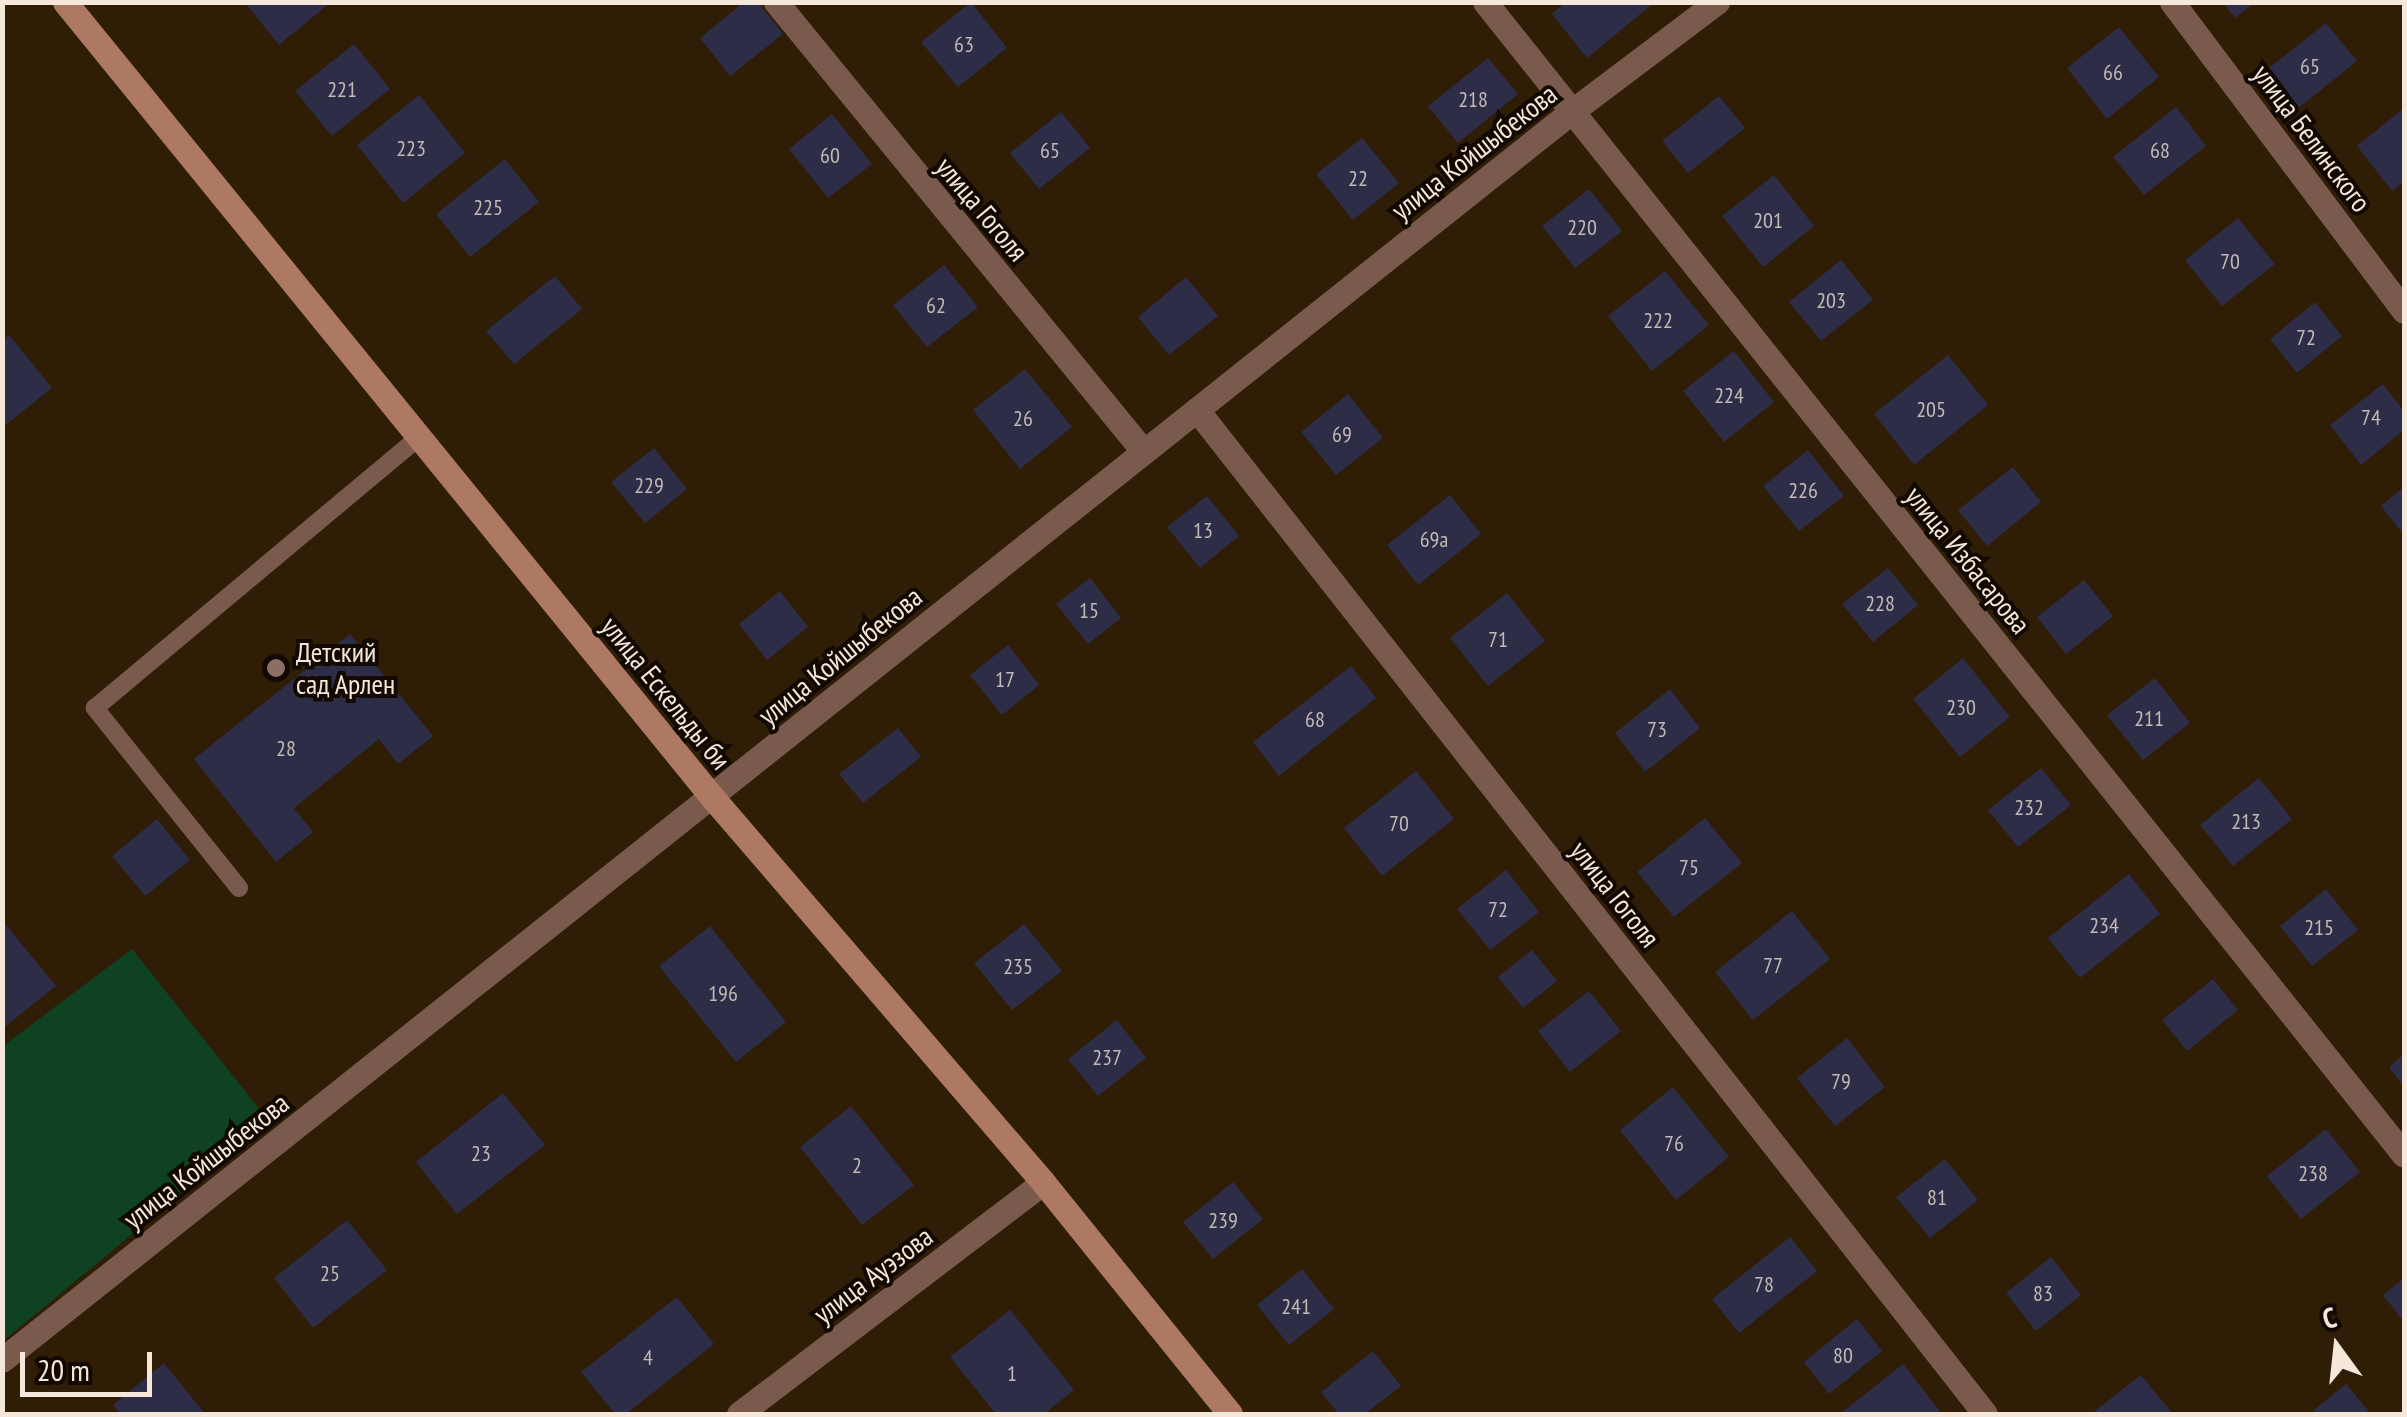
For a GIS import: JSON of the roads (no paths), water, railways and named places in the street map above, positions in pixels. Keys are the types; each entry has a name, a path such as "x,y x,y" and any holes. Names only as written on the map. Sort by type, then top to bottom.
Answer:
{"street":[{"name":"улица Ескельды би","path":"65,2 712,797 1044,1182 1230,1414"},
{"name":"улица Гоголя","path":"776,2 1144,452"},
{"name":"улица Избасарова","path":"1486,2 2404,1155"},
{"name":"улица Койшыбекова","path":"2,1360 1571,112 1718,2"},
{"name":"улица Белинского","path":"2172,2 2404,310"},
{"name":"улица Гоголя","path":"1197,410 1985,1414"},
{"name":"улица Ауэзова","path":"740,1414 1044,1182"}],"lane":[{"path":"238,888 94,708 418,437"}],"place":[{"name":"Детский сад Арлен","path":"276,668"}]}
